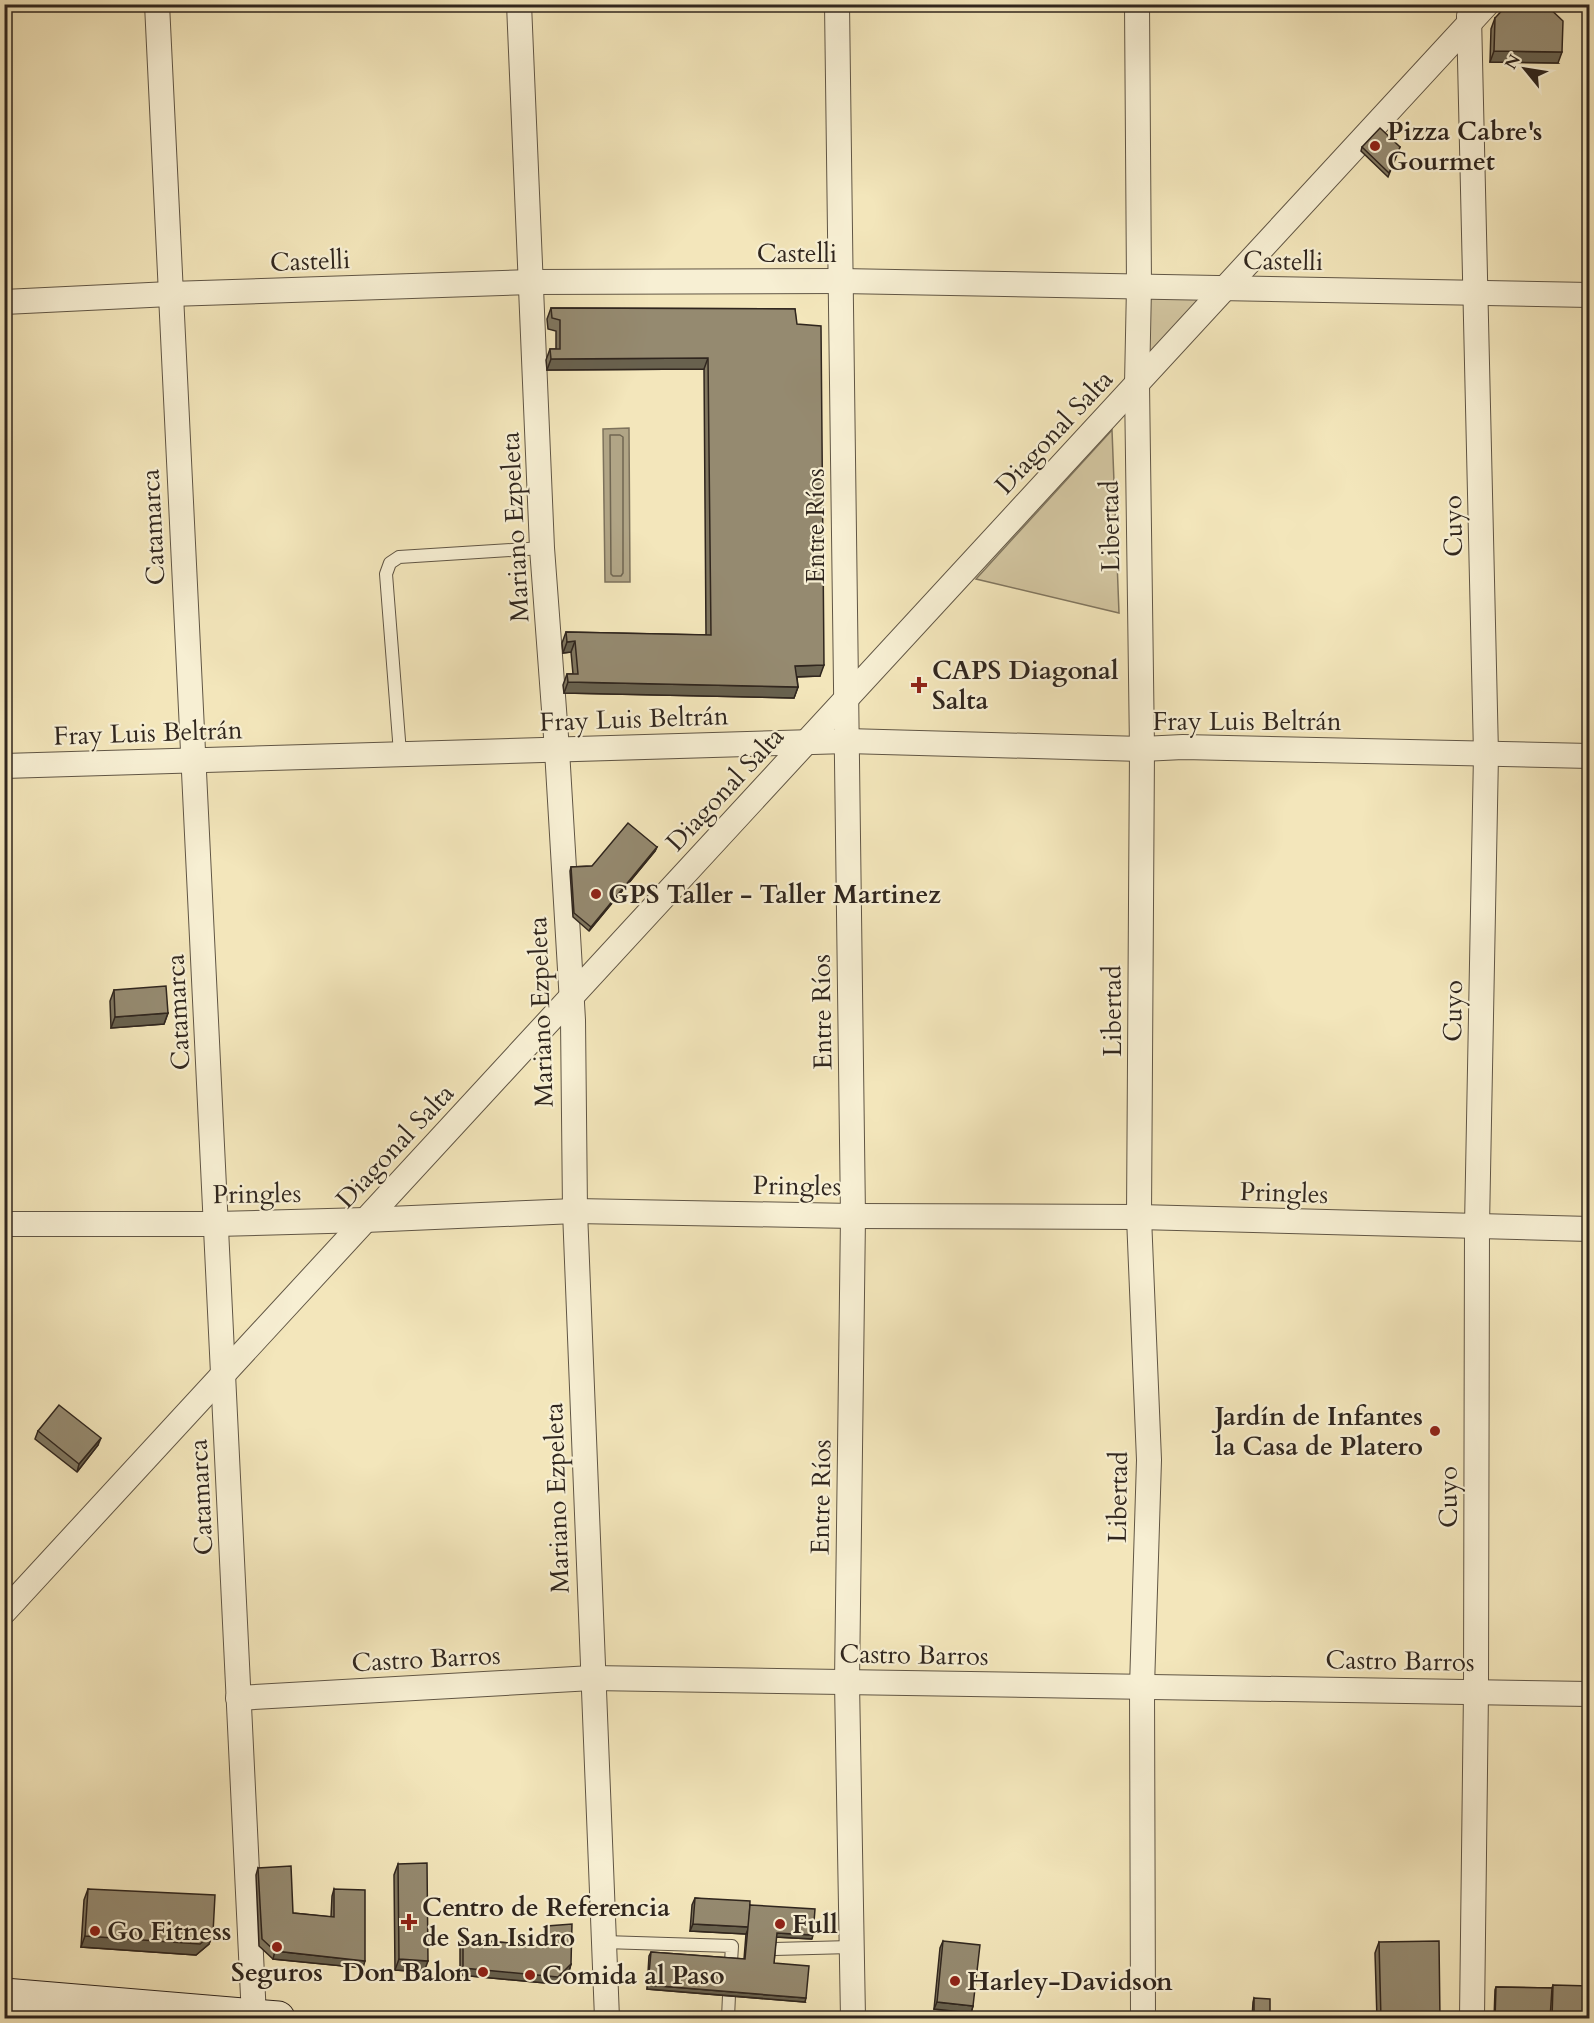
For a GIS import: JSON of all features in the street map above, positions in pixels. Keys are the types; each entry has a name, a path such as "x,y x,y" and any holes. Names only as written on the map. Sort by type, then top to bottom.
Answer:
{"main road":[{"path":"6,1994 183,2015 266,2018"}],"street":[{"name":"Catamarca","path":"157,4 238,1698 266,2018"},
{"name":"Mariano Ezpeleta","path":"519,4 542,548 572,997 575,1211 607,2019"},
{"name":"Entre Ríos","path":"837,4 853,1216 847,1682 852,2019"},
{"name":"Libertad","path":"1137,4 1139,286 1137,384 1142,749 1139,1218 1149,1460 1142,1687 1143,2019"},
{"name":"Diagonal Salta","path":"4,1612 1226,288 1469,14 1487,4"},
{"name":"Cuyo","path":"1469,14 1486,754 1477,1226 1476,1690 1472,2019"},
{"name":"Castelli","path":"4,302 532,282 841,281 1590,295"},
{"name":"Fray Luis Beltrán","path":"4,766 847,741 1142,749 1183,747 1590,756"},
{"name":"Pringles","path":"4,1224 216,1224 575,1211 1139,1218 1590,1229"},
{"name":"Castro Barros","path":"238,1698 592,1678 1476,1690 1590,1694"}],"lane":[{"path":"400,753 386,574 390,563 399,557 542,548"},
{"path":"604,1942 745,1947"},
{"path":"731,1962 732,1946"},
{"path":"774,1949 851,1947"},
{"path":"728,2019 729,1995"}],"shaded area":[{"path":"1139,286 1226,288 1137,384"},
{"path":"1112,430 1119,613 976,579"}],"water":[{"path":"629,428 630,582 605,582 603,429"}],"building":[{"path":"1508,4 1545,4 1563,21 1562,52 1494,51 1495,18"},
{"path":"1380,128 1400,147 1389,173 1362,147"},
{"path":"551,308 795,309 797,324 821,326 824,665 795,666 798,687 568,682 567,674 578,674 575,641 567,642 566,632 711,635 708,358 551,359 550,349 560,349 560,320 552,318"},
{"name":"GPS Taller - Taller Martinez","path":"628,823 657,847 591,927 574,913 571,867 592,866"},
{"path":"166,986 168,1013 115,1017 114,990"},
{"path":"59,1405 101,1438 79,1464 38,1431"},
{"name":"Centro de Referencia de San Isidro","path":"427,1863 428,1961 399,1959 398,1864"},
{"path":"291,1866 293,1913 334,1917 334,1889 365,1890 365,1961 275,1951 262,1939 258,1868"},
{"path":"88,1889 215,1895 213,1933 200,1944 85,1936"},
{"path":"695,1898 750,1901 749,1927 693,1924"},
{"path":"750,1905 815,1909 813,1935 777,1933 774,1963 809,1966 806,1998 648,1985 651,1952 745,1959"},
{"path":"572,1924 571,1964 558,1977 463,1968 463,1939 547,1946 547,1926"},
{"name":"Harley-Davidson","path":"943,1941 980,1945 973,2006 937,2002"},
{"path":"1439,1941 1440,2019 1381,2019 1379,1942"},
{"path":"1553,1985 1590,1986 1590,2019 1552,2019"},
{"path":"1496,1987 1552,1988 1550,2019 1495,2019"},
{"path":"1254,1998 1270,1999 1270,2019 1254,2019"}],"place":[{"name":"Pizza Cabre's Gourmet","path":"1375,146"},
{"name":"CAPS Diagonal Salta","path":"919,685"},
{"name":"GPS Taller - Taller Martinez","path":"596,894"},
{"name":"Jardín de Infantes la Casa de Platero","path":"1435,1431"},
{"name":"Centro de Referencia de San Isidro","path":"409,1922"},
{"name":"Full","path":"780,1924"},
{"name":"Go Fitness","path":"95,1931"},
{"name":"Seguros","path":"277,1947"},
{"name":"Don Balon","path":"483,1972"},
{"name":"Comida al Paso","path":"530,1975"},
{"name":"Harley-Davidson","path":"955,1981"}]}
